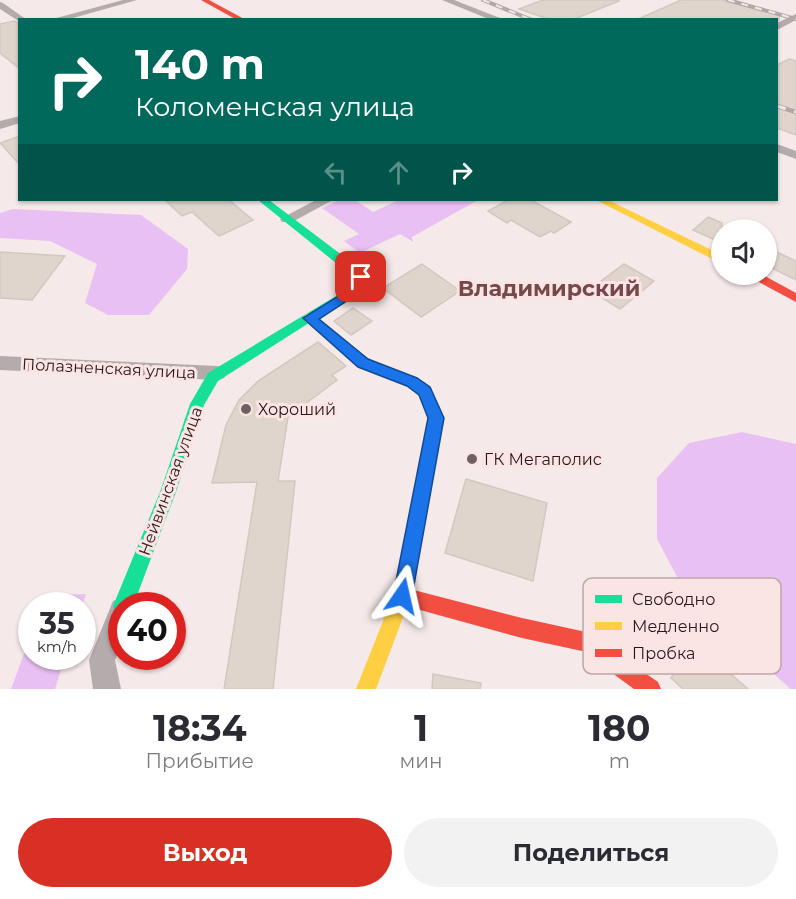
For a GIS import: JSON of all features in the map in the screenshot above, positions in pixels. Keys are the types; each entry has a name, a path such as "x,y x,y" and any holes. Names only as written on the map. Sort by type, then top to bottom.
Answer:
{"street":[{"path":"61,18 133,0"},
{"path":"204,0 239,18"},
{"path":"446,0 496,18"},
{"path":"0,5 20,18"},
{"path":"778,26 796,17"},
{"path":"0,125 18,120"},
{"path":"778,148 796,156"},
{"path":"264,201 287,219 324,201"},
{"path":"604,201 711,254"},
{"name":"Нейвинская улица","path":"128,592 168,492 197,404 217,373 355,292 361,286 363,280 352,268 287,219"},
{"path":"771,285 796,298"},
{"path":"316,315 363,363 412,382 425,392 436,418 402,596 366,689"},
{"name":"Полазненская улица","path":"0,363 217,373"},
{"path":"402,596 522,628 583,641"},
{"name":"Нейвинская улица","path":"107,689 102,660 108,644"},
{"path":"630,674 651,689"}],"shaded area":[{"path":"337,201 356,201 373,212 397,201 476,201 412,237 413,242 400,234 360,253 344,241 359,234 322,208"},
{"path":"13,209 141,215 188,249 187,269 149,315 108,315 85,303 97,264 50,241 0,238 0,213"},
{"path":"742,432 796,444 796,689 791,689 774,674 781,674 781,578 678,578 657,539 657,478 689,443"},
{"path":"18,670 61,670 55,689 11,689"}],"building":[{"path":"543,0 619,1 577,18 545,18 519,9"},
{"path":"681,0 722,0 779,15 779,20 778,18 640,18"},
{"path":"14,21 18,23 18,67 0,53 0,24"},
{"path":"789,59 796,61 796,135 778,128 778,64"},
{"path":"18,137 18,163 0,143"},
{"path":"166,201 230,201 253,220 219,236 192,212 182,216"},
{"path":"506,201 533,201 571,222 554,233 551,231 540,237 511,220 507,223 488,211"},
{"path":"708,217 713,219 711,238 693,230"},
{"path":"0,252 65,256 32,300 0,298"},
{"path":"777,252 796,261 796,280 777,270"},
{"path":"422,264 460,291 421,317 383,288"},
{"path":"624,264 654,281 620,309 589,290"},
{"path":"353,308 372,321 351,335 334,321"},
{"path":"318,342 346,366 332,375 337,380 288,417 278,481 295,481 273,689 224,689 257,482 212,483 226,425 239,400 258,381"},
{"path":"466,479 547,503 533,581 445,553"},
{"path":"433,674 481,683 480,689 432,689"},
{"path":"674,674 731,674 748,689 683,689 671,678"}],"railway":[{"path":"483,0 527,18"},
{"path":"728,0 796,19"},
{"path":"778,106 796,112"}],"traffic: fast":[{"path":"129,592 168,492 197,404 213,377 361,286 363,280 359,274 264,201"}],"traffic: slow":[{"path":"603,201 711,255"},
{"path":"310,318 363,363 412,382 425,392 436,419 402,596 366,689"}],"traffic: jam":[{"path":"204,0 239,18"},
{"path":"771,285 796,298"},
{"path":"402,596 522,628 583,641"},
{"path":"630,674 651,689"}],"place":[{"name":"Хороший","path":"246,409"},
{"name":"ГК Мегаполис","path":"472,459"}],"district":[{"name":"Владимирский","path":"549,288"}],"route":[{"path":"361,277 363,280 361,286 355,292 310,318 363,363 376,370 412,382 425,392 436,418 402,596"}]}
